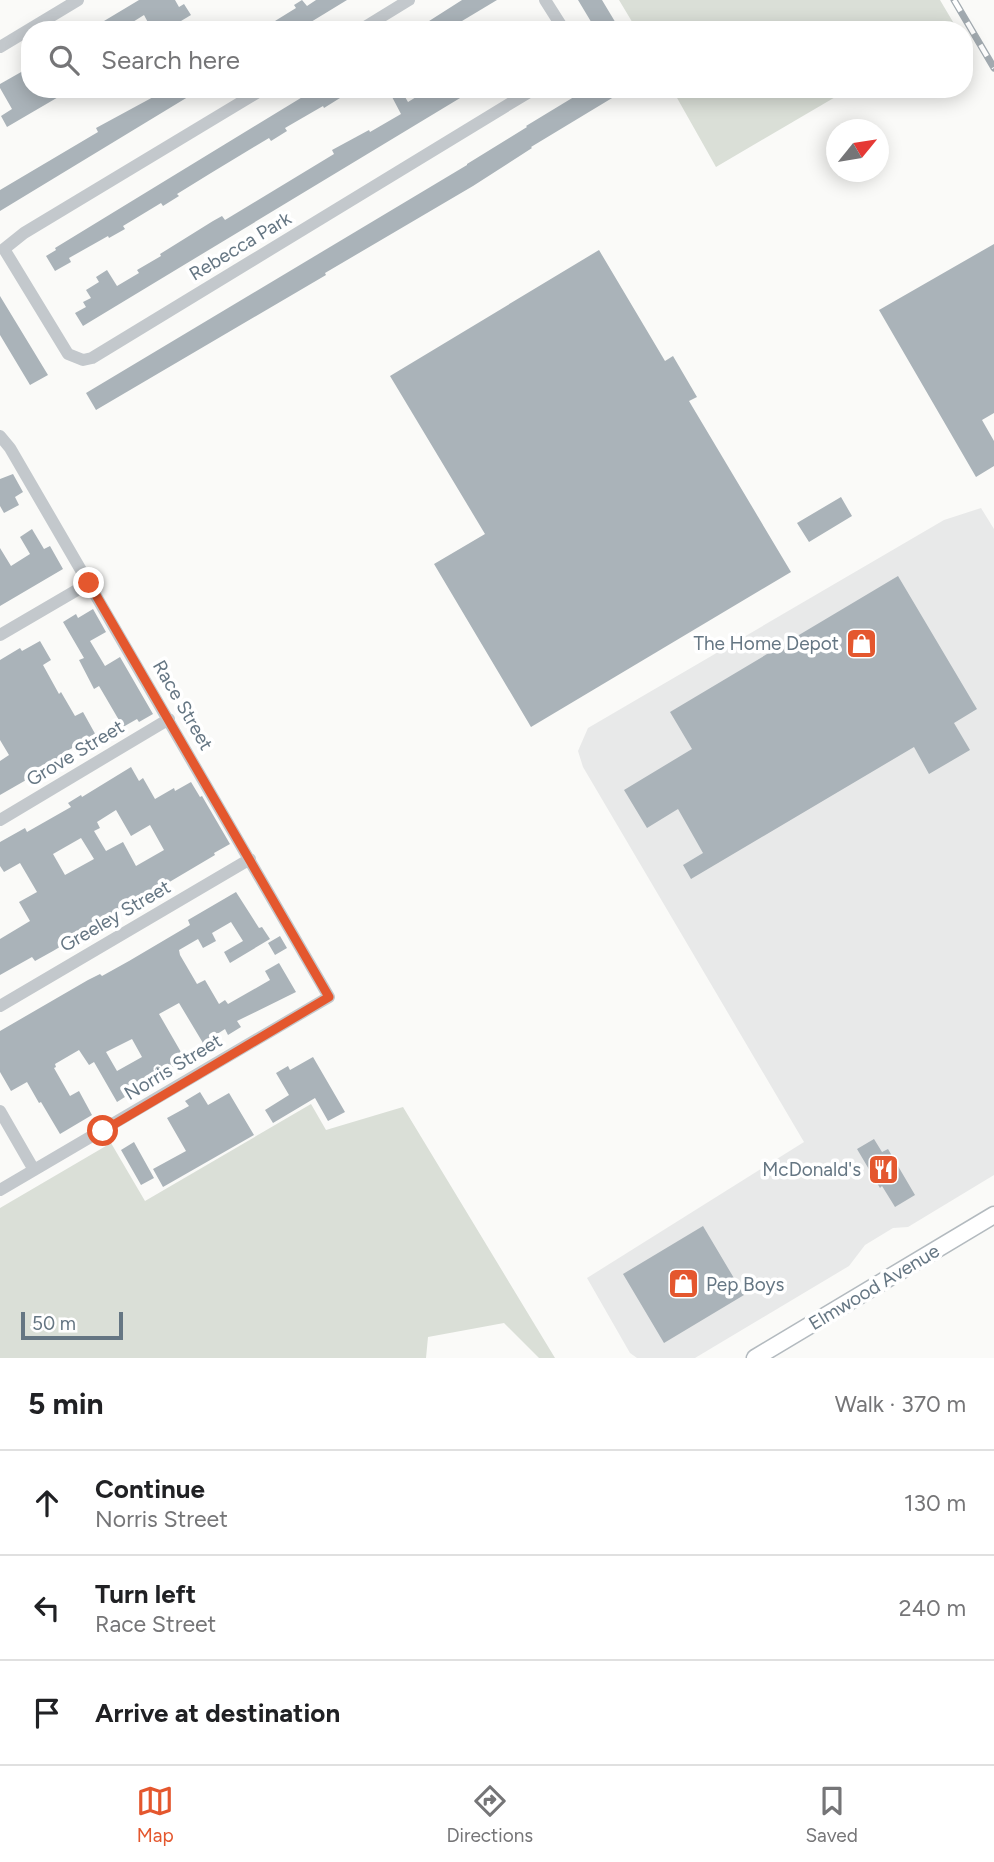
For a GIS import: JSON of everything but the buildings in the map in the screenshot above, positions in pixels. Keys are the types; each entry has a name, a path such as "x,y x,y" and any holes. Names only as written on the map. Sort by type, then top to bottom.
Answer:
{"street":[{"path":"43,21 78,0"},
{"path":"375,21 409,0"},
{"path":"545,0 558,21"},
{"path":"0,47 21,34"},
{"name":"Rebecca Park","path":"247,98 24,233 1,252 64,349 75,358 92,358 519,98"},
{"name":"Race Street","path":"2,444 10,449 329,997"},
{"path":"0,635 89,583"},
{"name":"Grove Street","path":"0,820 169,719"},
{"name":"Greeley Street","path":"0,1006 250,859"},
{"name":"Norris Street","path":"0,1190 329,997"},
{"path":"0,1111 34,1170"},
{"name":"Elmwood Avenue","path":"755,1358 994,1215"}],"shaded area":[{"path":"619,0 940,0 952,21 632,21"},
{"path":"677,98 834,98 716,167"},
{"path":"981,508 994,529 994,1175 908,1227 893,1228 865,1245 849,1266 695,1358 637,1358 630,1353 587,1278 804,1142 583,767 578,751 588,728 944,520"},
{"path":"311,1104 326,1130 403,1107 555,1358 539,1358 504,1323 428,1337 426,1358 0,1358 0,1208 111,1143 145,1201"}],"railway":[{"path":"954,0 966,21"},
{"path":"973,32 994,68"}],"place":[{"name":"The Home Depot","path":"862,643"},
{"name":"McDonald's","path":"884,1169"},
{"name":"Pep Boys","path":"683,1284"}],"route":[{"path":"89,583 329,997 103,1131"}]}
